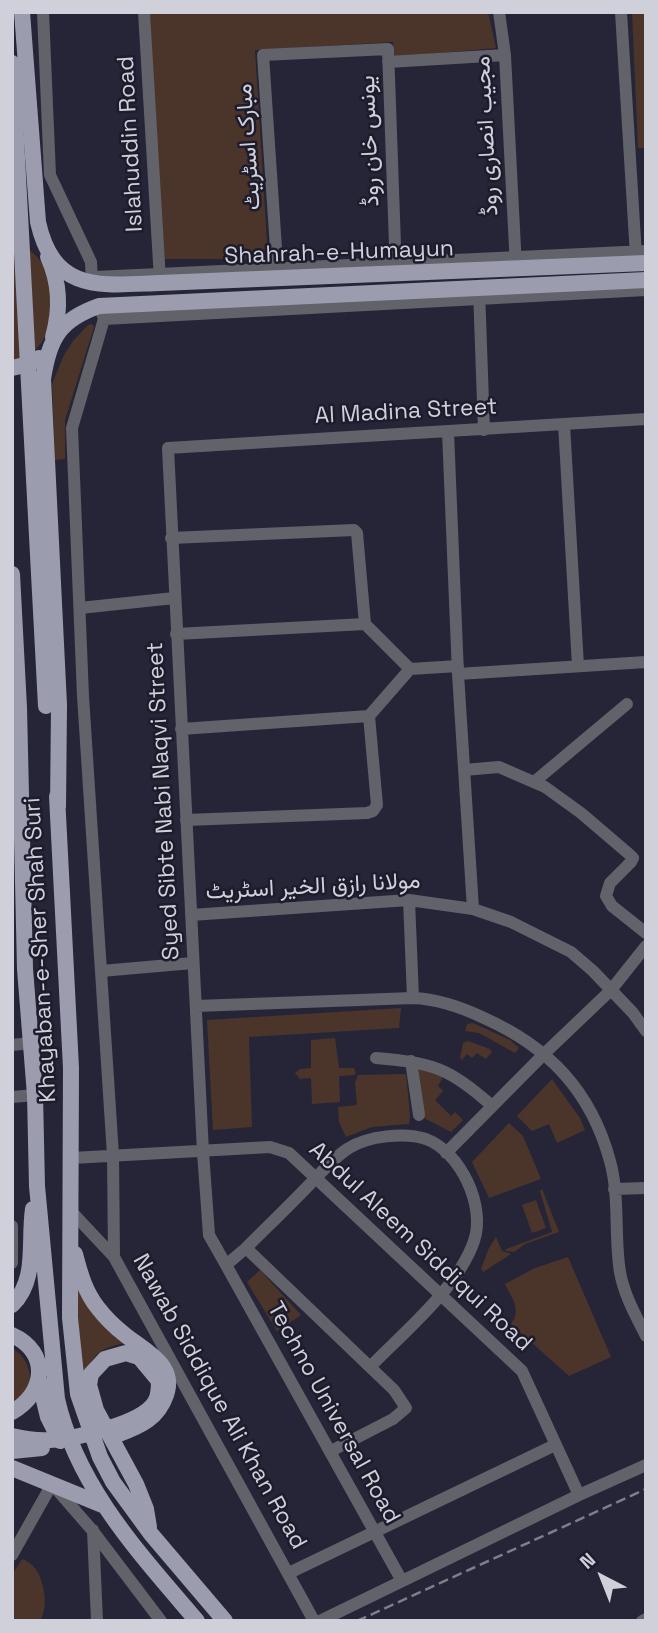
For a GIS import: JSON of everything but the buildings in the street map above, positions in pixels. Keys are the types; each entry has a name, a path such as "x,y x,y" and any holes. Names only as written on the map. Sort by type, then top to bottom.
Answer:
{"main road":[{"path":"22,12 36,208 59,294 59,318 43,379 59,705 58,807"},
{"name":"Khayaban-e-Sher Shah Suri","path":"12,63 46,706 58,807 71,1068 70,1318 78,1394 100,1457 113,1482 151,1534 225,1621"},
{"path":"12,229 25,231 36,239 68,273 94,282 102,313"},
{"name":"Shahrah-e-Humayun","path":"94,282 641,257"},
{"path":"278,272 278,299"},
{"name":"Shahrah-e-Humayun","path":"12,368 29,365 43,356 53,338 74,318 102,313 278,299 479,293 646,280"},
{"name":"Khayaban-e-Sher Shah Suri","path":"12,574 19,708 25,969 35,1095 37,1186 57,1399 63,1426 75,1454"},
{"path":"12,753 21,810"},
{"path":"12,1305 25,1287 29,1273 30,1233 37,1186"},
{"path":"12,1289 21,1275 21,1229 37,1186"},
{"path":"12,1429 16,1441 12,1451 84,1443 120,1434 156,1416 169,1389 164,1367 124,1334 97,1307 84,1284 69,1227"},
{"path":"12,1335 29,1346 37,1357 48,1417 61,1442 75,1454 91,1487 150,1565 197,1621"},
{"path":"12,1436 24,1439 60,1439 114,1426 148,1410 155,1402 159,1381 139,1357 126,1353 105,1359 92,1374 89,1385 96,1410 136,1484 146,1509 151,1534"},
{"path":"12,1412 31,1398 39,1379"},
{"path":"12,1444 48,1448"},
{"path":"12,1468 105,1506"}],"street":[{"path":"43,12 50,175 91,262 94,282"},
{"name":"Islahuddin Road","path":"144,12 160,279"},
{"name":"مجیب انصاری روڈ","path":"499,12 505,55 516,263"},
{"path":"621,12 641,257"},
{"name":"مبارک اسٹریٹ","path":"278,272 263,55 388,56"},
{"path":"388,56 505,55"},
{"name":"یونس خان روڈ","path":"388,56 395,267"},
{"path":"102,313 479,293 646,290"},
{"path":"479,293 484,430"},
{"name":"Nawab Siddique Ali Khan Road","path":"102,313 72,428 83,696 113,1155 114,1257 314,1621"},
{"name":"Al Madina Street","path":"168,448 646,419"},
{"path":"564,424 578,666"},
{"path":"448,432 458,670 473,909"},
{"name":"Syed Sibte Nabi Naqvi Street","path":"168,448 203,1152"},
{"path":"171,538 354,530 357,533 365,624 410,669 458,670 646,662"},
{"path":"80,608 174,598"},
{"path":"176,634 365,624"},
{"path":"181,729 369,716 410,669"},
{"path":"534,782 627,704"},
{"path":"186,820 373,811 377,805 369,716"},
{"path":"464,770 499,767 545,787 581,813 633,858 610,883 606,896 612,906 646,933"},
{"path":"409,900 413,998"},
{"name":"مولانا رازق الخیر اسٹریٹ","path":"191,915 409,900 473,909 511,922 571,952 593,971 646,1031"},
{"path":"446,1153 611,990 646,946"},
{"path":"634,961 646,968"},
{"path":"101,971 193,963"},
{"path":"196,1006 437,999 506,1027 545,1053 564,1072 596,1123 610,1161 620,1274 626,1295 646,1336"},
{"path":"12,1045 31,1043"},
{"path":"376,1058 411,1061 436,1067 452,1074 492,1106"},
{"path":"411,1061 419,1115"},
{"path":"12,1097 35,1095"},
{"path":"226,1265 349,1148 376,1137 400,1136 426,1139 446,1153 463,1172 479,1216 476,1238 469,1255 439,1295 370,1367"},
{"name":"Abdul Aleem Siddiqui Road","path":"72,1157 270,1147 289,1153 522,1371 579,1495"},
{"name":"Techno Universal Road","path":"203,1152 209,1236 402,1581"},
{"path":"614,1189 646,1188"},
{"path":"70,1210 114,1257"},
{"path":"12,1226 12,1263"},
{"path":"246,1248 394,1390 406,1408 393,1419 331,1451"},
{"path":"289,1573 555,1445"},
{"path":"320,1621 646,1465"},
{"path":"12,1555 52,1484 92,1530 161,1621"},
{"path":"92,1530 97,1621"}],"shaded area":[{"path":"150,12 488,12 496,48 395,57 393,42 255,50 268,259 162,259"},
{"path":"632,12 646,12 646,148 638,148"},
{"path":"12,245 29,250 42,263 53,301 50,322 43,340 30,354 12,360"},
{"path":"92,324 94,327 65,420 65,459 55,460 52,384 73,341"},
{"path":"401,1008 399,1028 249,1037 252,1127 213,1130 207,1020"},
{"path":"473,1023 510,1040 519,1048 515,1053 479,1033 465,1031 467,1024"},
{"path":"335,1038 339,1068 354,1068 356,1073 339,1076 340,1102 312,1104 311,1078 300,1079 295,1073 300,1069 311,1068 311,1040"},
{"path":"468,1041 492,1052 486,1059 477,1053 472,1058 467,1054 462,1060 460,1058 463,1043"},
{"path":"418,1066 444,1075 438,1086 443,1091 435,1100 451,1116 455,1112 463,1120 451,1132 424,1118"},
{"path":"406,1074 409,1124 372,1127 346,1137 339,1122 338,1107 357,1105 355,1083 358,1075"},
{"path":"552,1079 580,1118 585,1130 557,1143 549,1124 532,1131 517,1116"},
{"path":"509,1123 523,1136 541,1179 489,1198 472,1162"},
{"path":"542,1189 559,1232 525,1244 514,1252 506,1251 552,1232 540,1191"},
{"path":"536,1200 546,1228 532,1233 522,1205"},
{"path":"496,1237 502,1251 511,1254 483,1272 481,1269"},
{"path":"568,1257 611,1357 569,1376 511,1324 516,1309 505,1284 535,1268"},
{"path":"260,1270 301,1315 277,1331 247,1282"},
{"path":"74,1274 83,1300 92,1313 126,1343 99,1353 90,1363 83,1378"},
{"path":"12,1348 25,1361 29,1371 30,1389 12,1406"},
{"path":"22,1559 30,1563 40,1576 45,1601 39,1621 12,1621 12,1575"}],"railway":[{"path":"357,1621 646,1489"}]}
